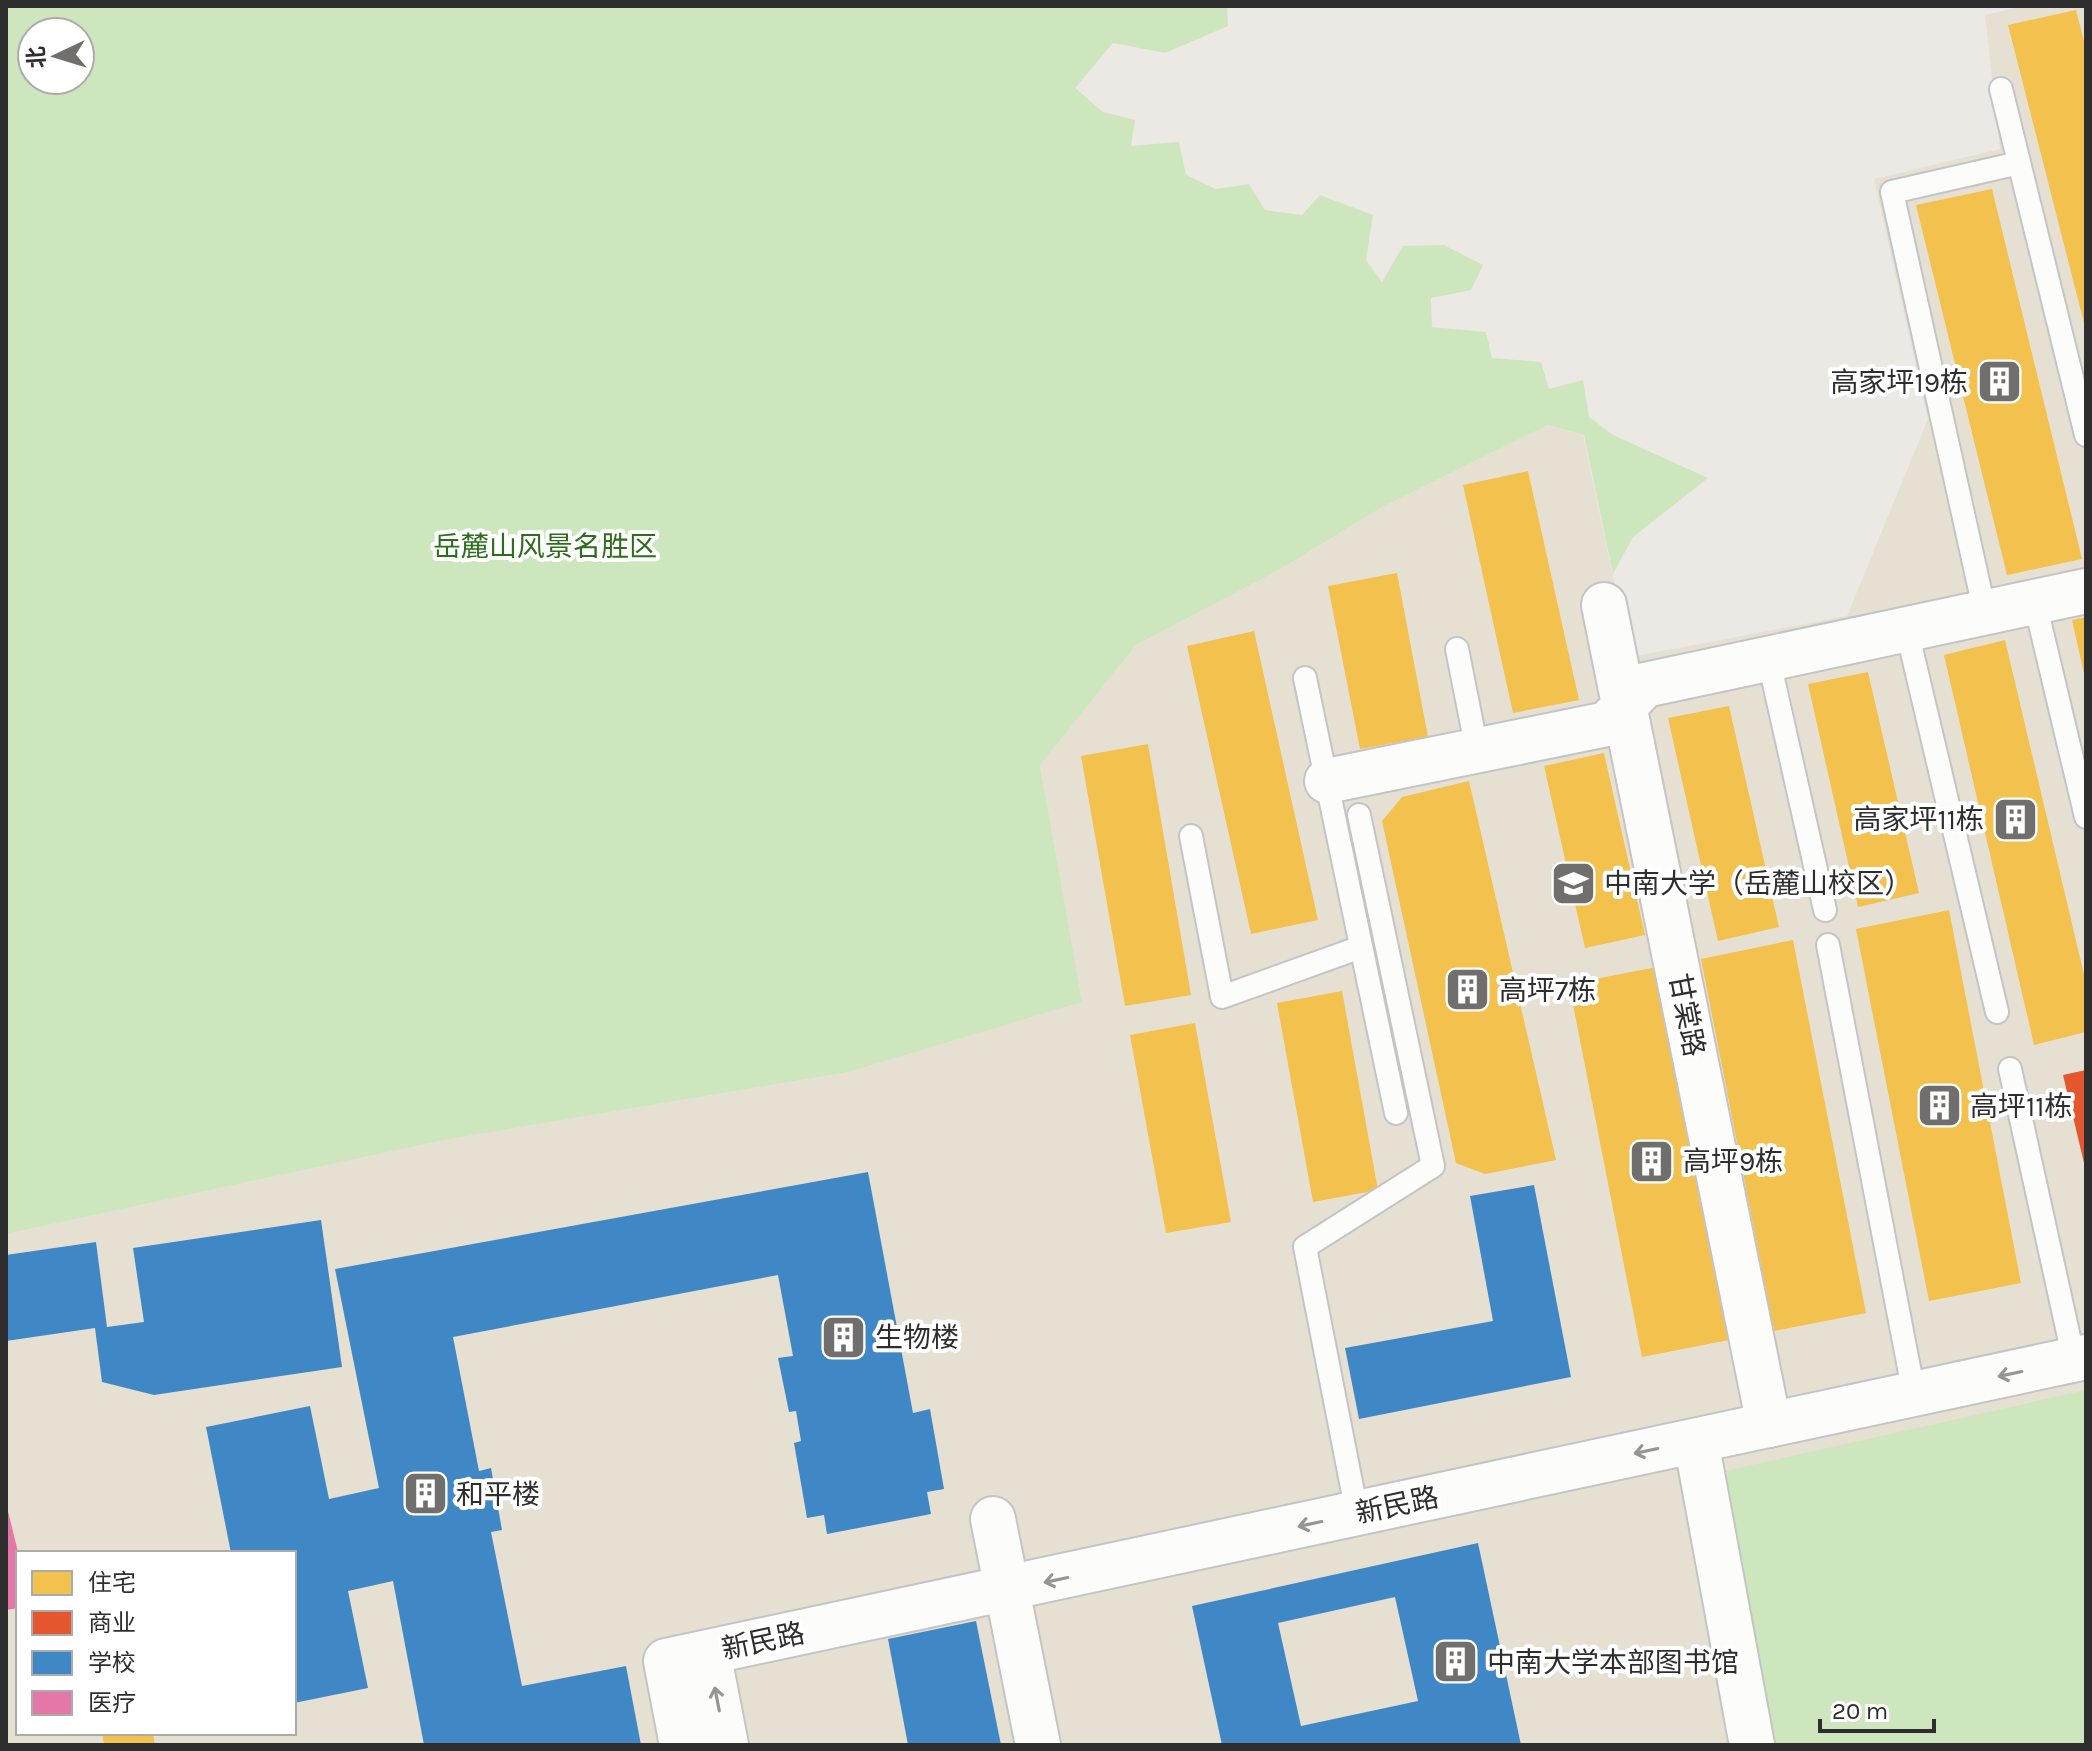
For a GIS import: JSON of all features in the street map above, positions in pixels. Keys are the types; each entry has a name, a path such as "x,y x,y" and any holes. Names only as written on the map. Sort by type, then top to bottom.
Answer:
{"street":[{"path":"1327,781 1607,724 1645,685 2086,591"},
{"name":"甘棠路","path":"1604,605 1769,1425"},
{"name":"新民路","path":"682,1745 666,1661 1007,1591 2080,1358"},
{"path":"1696,1441 1752,1745"},
{"path":"993,1519 1038,1745"},
{"name":"新民路","path":"708,1652 726,1745"}],"lane":[{"path":"2001,89 2086,435"},
{"path":"1985,613 1892,192 2019,163"},
{"path":"2035,603 2086,817"},
{"path":"1907,631 1997,1012"},
{"path":"1457,649 1477,750"},
{"path":"1769,661 1825,910"},
{"path":"1305,678 1396,1113"},
{"path":"1357,1513 1305,1247 1433,1166 1359,815"},
{"path":"1191,836 1222,997 1361,947"},
{"path":"1828,945 1914,1394"},
{"path":"2010,1069 2080,1358"}],"shaded area":[{"name":"中南大学（岳麓山校区）","path":"2023,6 2086,6 2086,1745 6,1745 6,1234 444,1140 849,1072 1081,1002 1040,764 1136,645 1279,570 1384,506 1548,425 1583,435 1630,657 1847,616 1928,419 1874,179 2000,149 1985,15"}],"green space":[{"name":"岳麓山风景名胜区","path":"6,6 1227,6 1228,26 1165,53 1113,43 1075,88 1103,112 1135,120 1131,146 1179,142 1186,175 1216,189 1249,184 1265,210 1302,215 1320,195 1373,215 1366,260 1382,282 1403,246 1444,245 1483,265 1471,290 1431,298 1432,327 1486,332 1492,358 1541,362 1549,389 1583,380 1589,417 1613,435 1708,478 1633,537 1613,574 1584,435 1548,425 1384,506 1279,570 1136,645 1040,765 1082,1002 849,1072 444,1140 6,1234"},
{"path":"2086,1390 2086,1745 1776,1745 1725,1471"}],"building: 住宅":[{"path":"2076,10 2086,49 2085,327 2008,25"},
{"name":"高家坪19栋","path":"1992,189 2082,559 2007,575 1916,205"},
{"path":"1528,471 1579,700 1513,713 1463,485"},
{"path":"1397,573 1428,737 1360,749 1328,586"},
{"path":"2086,617 2086,678 2085,678 2072,620"},
{"path":"1254,631 1318,920 1251,934 1187,646"},
{"name":"高家坪11栋","path":"2005,640 2086,983 2086,1032 2034,1045 1944,655"},
{"path":"1868,672 1919,893 1858,907 1808,684"},
{"path":"1729,706 1779,927 1718,941 1668,718"},
{"path":"1148,744 1191,995 1125,1006 1081,756"},
{"path":"1604,753 1645,935 1585,948 1544,766"},
{"name":"高坪7栋","path":"1469,781 1556,1160 1485,1174 1456,1163 1382,821 1402,797"},
{"name":"高坪11栋","path":"1949,910 2021,1283 1929,1301 1856,929"},
{"path":"1793,940 1866,1313 1774,1331 1701,959"},
{"name":"高坪9栋","path":"1662,966 1734,1339 1642,1357 1569,984"},
{"path":"1342,991 1378,1190 1313,1202 1277,1003"},
{"path":"1195,1023 1231,1222 1166,1233 1130,1035"},
{"path":"102,1735 153,1735 155,1745 104,1745"}],"building: 商业":[{"path":"2086,1070 2086,1166 2085,1167 2063,1075"}],"building: 学校":[{"name":"和平楼","path":"868,1172 913,1413 930,1409 944,1489 927,1492 931,1514 827,1534 824,1515 807,1518 794,1443 801,1441 796,1411 789,1412 778,1358 793,1356 778,1275 453,1337 479,1471 491,1468 502,1530 491,1532 522,1686 626,1666 641,1745 424,1745 393,1581 348,1591 368,1688 296,1703 296,1551 231,1551 206,1427 310,1406 329,1499 379,1488 335,1269"},
{"path":"1534,1185 1571,1377 1359,1419 1345,1348 1493,1321 1470,1196"},
{"path":"321,1220 342,1367 154,1395 102,1382 95,1328 6,1341 6,1255 96,1242 107,1327 144,1322 133,1248"},
{"name":"中南大学本部图书馆","path":"1478,1543 1521,1745 1222,1745 1192,1606","holes":["1395,1597 1418,1701 1301,1726 1278,1623"]},
{"path":"976,1621 1001,1745 908,1745 888,1639"}],"building: 医疗":[{"path":"6,1503 18,1551 16,1608 6,1610"}],"place":[{"name":"高家坪19栋","path":"1999,382"},
{"name":"高家坪11栋","path":"2015,819"},
{"name":"中南大学（岳麓山校区）","path":"1573,883"},
{"name":"高坪7栋","path":"1468,990"},
{"name":"高坪11栋","path":"1939,1106"},
{"name":"高坪9栋","path":"1652,1161"},
{"name":"生物楼","path":"844,1337"},
{"name":"和平楼","path":"425,1494"},
{"name":"中南大学本部图书馆","path":"1456,1662"}]}
